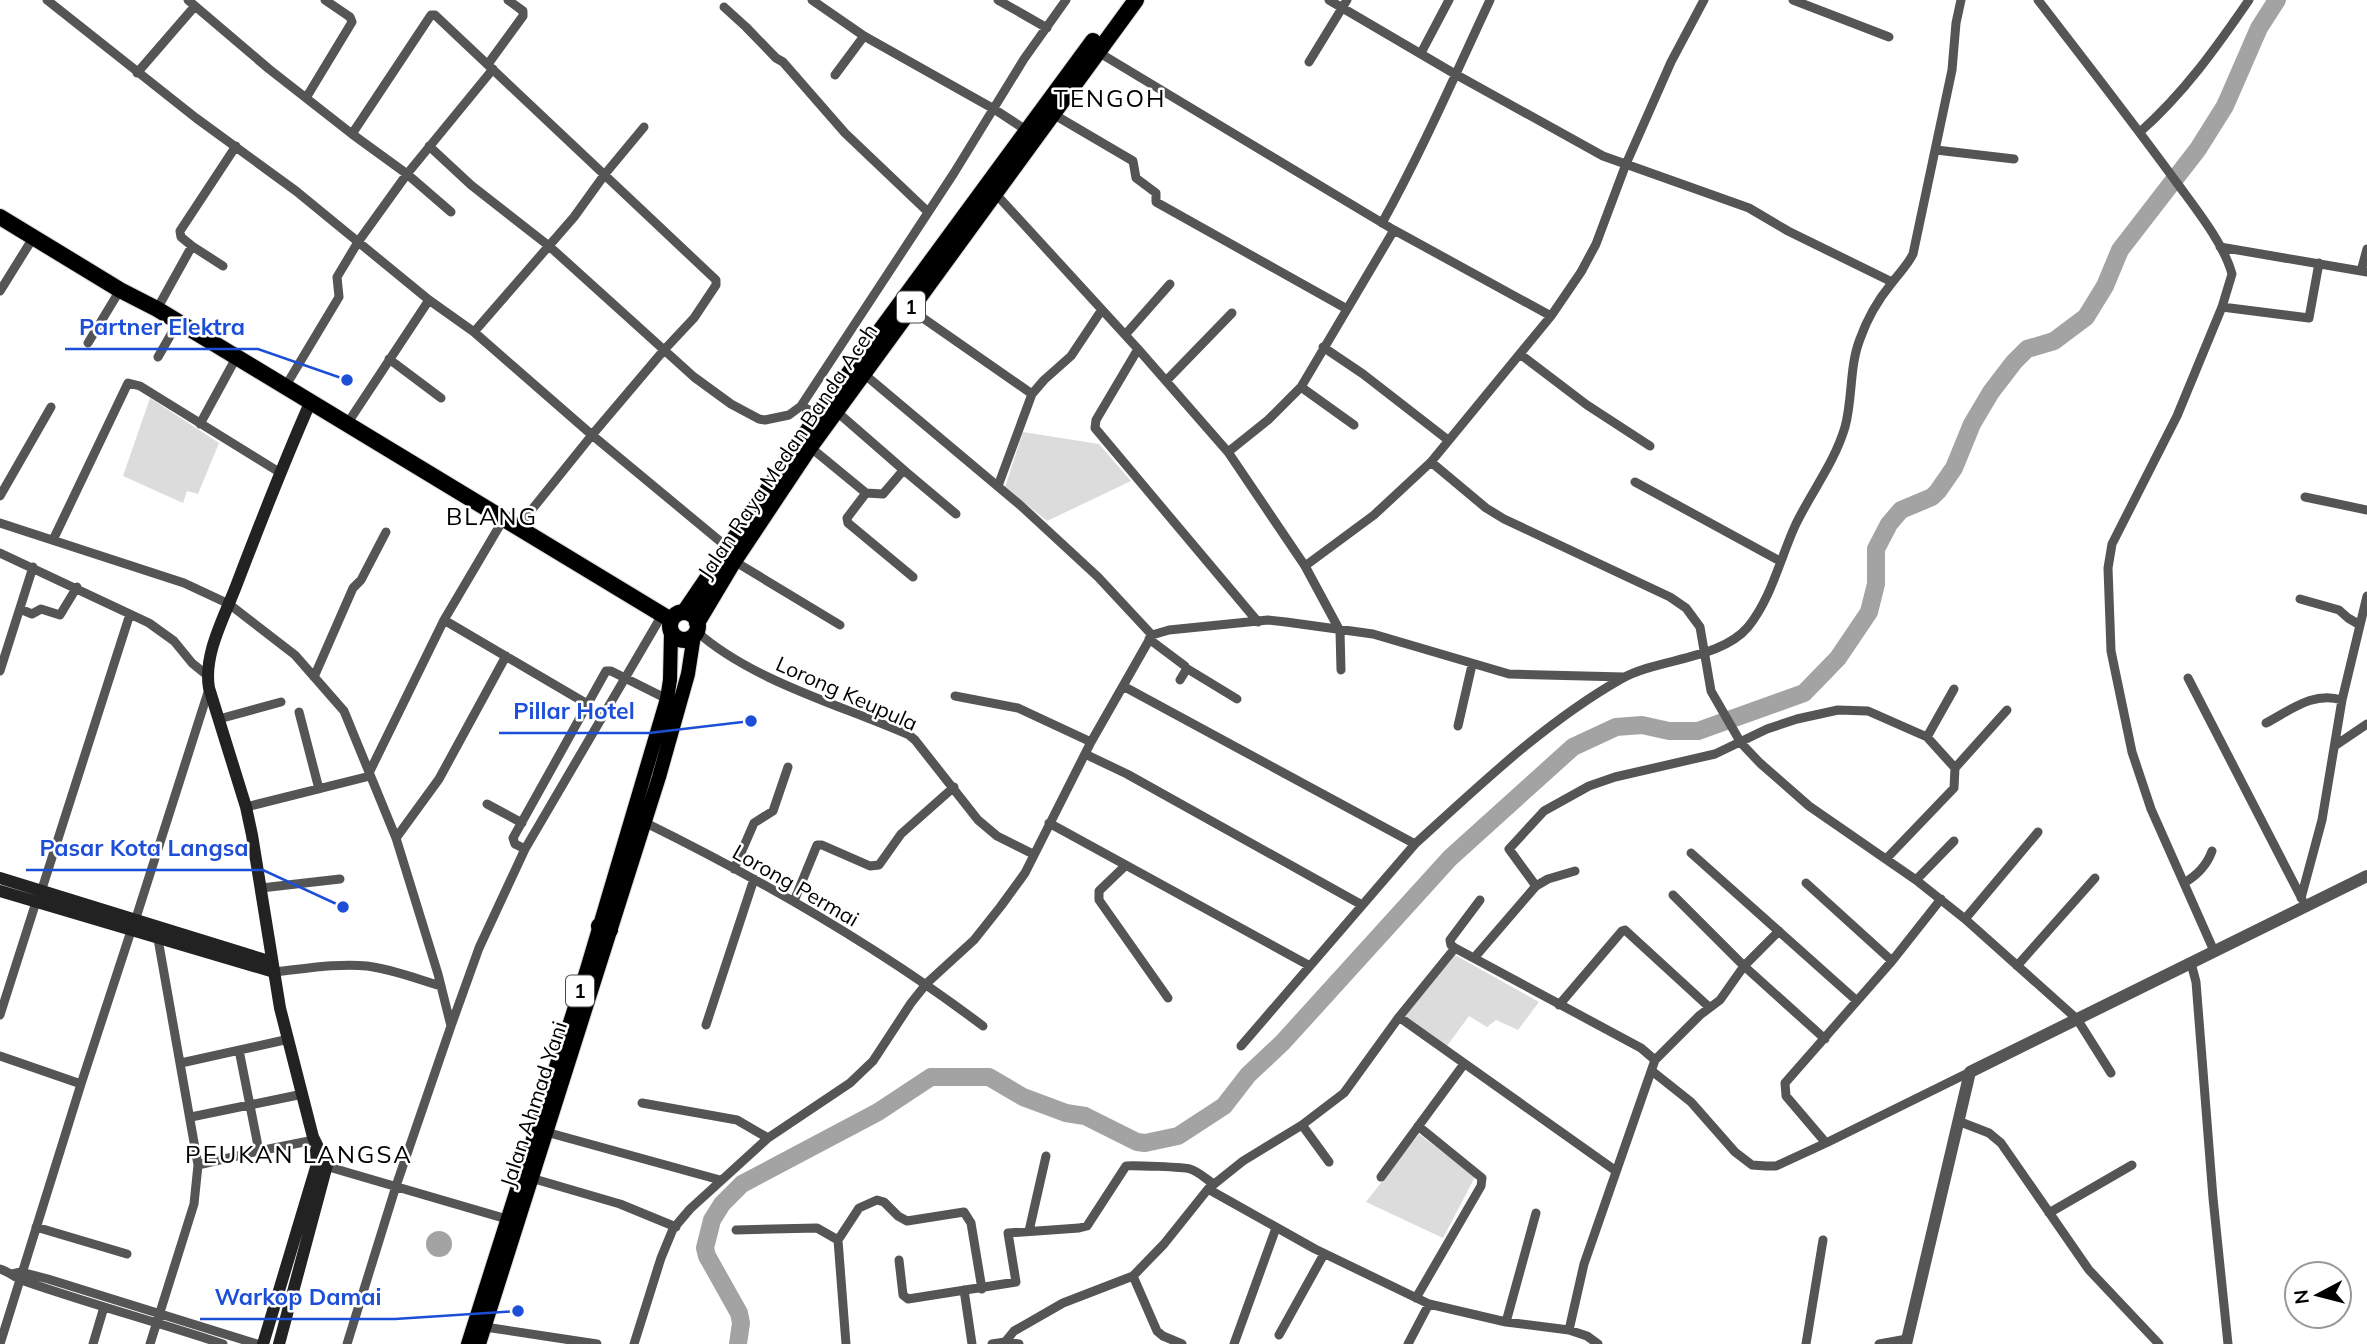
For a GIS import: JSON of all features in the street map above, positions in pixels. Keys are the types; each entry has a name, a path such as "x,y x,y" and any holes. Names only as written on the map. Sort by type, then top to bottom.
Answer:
{"highway":[{"name":"Jalan Raya Medan Banda Aceh","path":"730,554 810,447 828,415 864,374 1098,52 1122,0"},
{"name":"Jalan Raya Medan Banda Aceh","path":"682,624 1026,130 1108,29 1136,0"},
{"path":"0,218 120,290 157,309 510,524 682,624"}],"main road":[{"path":"279,1344 298,1251 322,1165 273,967 246,807 209,682 214,645 279,472 310,403"},
{"name":"1","path":"468,1344 512,1221 604,928 667,699 682,624"},
{"name":"Jalan Ahmad Yani","path":"479,1344 512,1221 531,1178 546,1132 604,928 644,822 688,674 682,624"},
{"path":"0,878 39,897"},
{"path":"0,891 39,897 273,967"},
{"path":"133,926 158,939 273,967"},
{"path":"263,1344 298,1251"}],"street":[{"path":"47,0 137,73 296,191 429,300 474,332 730,554 841,625"},
{"path":"306,98 352,22 350,17 325,0"},
{"path":"285,387 338,297 337,277 358,242 490,66 523,16 523,11 508,0"},
{"path":"813,0 864,36 994,109 1026,130"},
{"path":"998,0 1046,28"},
{"path":"429,146 471,185 549,246 694,377 731,404 758,419 781,417 802,406 1066,0"},
{"path":"1329,0 1345,4 1455,74 1603,156 1749,208 1788,231 1892,282"},
{"path":"1421,53 1449,0"},
{"path":"1382,223 1416,163 1431,123 1490,0"},
{"path":"1305,566 1374,515 1431,462 1551,316 1581,272 1595,244 1626,164 1671,62 1704,0"},
{"path":"1793,0 1889,37"},
{"path":"1241,1046 1415,844 1520,751 1624,677 1706,651 1732,640 1747,627 1757,612 1796,524 1836,454 1846,424 1851,377 1860,338 1875,307 1907,266 1913,254 1952,70 1961,0"},
{"path":"2038,0 2197,211 2231,269 2232,277 2222,307 2176,415 2112,544 2108,568 2111,651 2124,723 2151,809 2214,951"},
{"path":"2142,135 2204,65 2249,0"},
{"path":"137,73 191,3 451,212"},
{"path":"1310,62 1345,4"},
{"path":"724,7 783,62 845,133 928,212"},
{"path":"246,807 370,775 444,620 510,524 694,318 716,285 716,280 437,16 431,15 352,134"},
{"path":"835,75 864,36"},
{"path":"1098,52 1394,230 1551,316"},
{"path":"1053,114 1133,161 1136,178 1156,192 1156,202 1347,309"},
{"path":"474,332 590,198 605,174 644,127"},
{"path":"223,266 191,246 181,237 180,231 236,146"},
{"path":"1936,150 2014,159"},
{"path":"995,193 1228,452 1305,566 1340,631 1341,670"},
{"path":"1228,452 1268,420 1301,387 1394,230"},
{"path":"0,291 33,237"},
{"path":"157,309 191,246"},
{"path":"2220,247 2364,272 2367,249"},
{"path":"2222,307 2309,318 2319,263"},
{"path":"1125,335 1170,284"},
{"path":"88,343 120,290"},
{"path":"347,424 429,300"},
{"path":"910,309 1032,394"},
{"path":"998,486 1032,394 1071,356 1101,311"},
{"path":"1166,381 1232,313"},
{"path":"158,357 178,322"},
{"path":"1323,347 1373,381 1448,440"},
{"path":"1138,349 1096,420 1095,428 1258,622"},
{"path":"1520,354 1587,405 1650,446"},
{"path":"200,424 236,358"},
{"path":"388,359 441,398"},
{"path":"864,374 998,486 1098,577 1150,637 1186,668 1237,699"},
{"path":"53,540 127,384 140,386 279,472"},
{"path":"1301,387 1354,425"},
{"path":"802,406 828,415 906,472 956,514"},
{"path":"0,496 51,407"},
{"path":"810,447 866,493 883,494 901,473 906,472"},
{"path":"1431,462 1486,508 1504,519 1670,597 1686,608 1700,627 1712,691 1739,740 1760,763 1809,806 1916,880 1965,919 2077,1019 2111,1073"},
{"path":"1635,482 1780,561"},
{"path":"866,493 847,521 913,577"},
{"path":"2305,497 2367,510"},
{"path":"0,523 191,586 229,604 295,655 344,711 396,838 451,1026"},
{"path":"314,677 353,587 361,580 386,532"},
{"path":"0,553 149,623 174,641 209,682 133,926 18,1275 0,1344"},
{"path":"0,671 33,567"},
{"path":"20,609 32,614 41,609 60,615 77,587"},
{"path":"2304,902 2336,746 2342,700 2367,596"},
{"path":"2300,599 2339,610 2360,625"},
{"path":"0,1015 130,614"},
{"path":"444,620 589,705"},
{"path":"634,1344 661,1258 676,1227 720,1180 768,1138 850,1083 873,1061 911,1003 927,984 974,940 1025,873 1091,742 1150,637 1169,630 1286,622 1388,638 1472,665 1520,675 1624,677"},
{"path":"346,1344 396,1186 479,948 525,849 626,677 682,624"},
{"name":"Lorong Keupula","path":"682,624 755,672 909,736 954,787 978,820 990,831 1033,854"},
{"path":"396,838 439,779 506,656"},
{"path":"1458,726 1472,665"},
{"path":"1180,680 1186,668"},
{"path":"525,849 513,841 606,671 626,677 667,699"},
{"path":"2188,678 2304,902"},
{"path":"1123,685 1415,844"},
{"path":"1927,737 1954,689"},
{"path":"954,696 1018,708 1091,742"},
{"path":"2266,723 2316,697 2342,700"},
{"path":"219,719 281,702"},
{"path":"1536,886 1508,849 1544,811 1589,786 1615,777 1715,754 1739,740 1797,719 1838,710 1857,709 1885,717 1927,737 1955,768"},
{"path":"1886,859 1954,788 1955,768 2007,710"},
{"path":"299,712 319,789"},
{"path":"2336,746 2367,724"},
{"path":"1085,754 1127,774 1362,905"},
{"path":"734,869 754,823 773,811 788,767"},
{"path":"793,901 814,847 822,845 870,866 879,865 901,834 954,787"},
{"path":"487,804 522,823"},
{"name":"Lorong Permai","path":"644,822 793,901 927,984 983,1026"},
{"path":"1049,823 1310,966"},
{"path":"1965,919 2038,832"},
{"path":"1916,880 1954,841"},
{"path":"2184,883 2197,873 2212,851"},
{"path":"1691,853 1857,1001"},
{"path":"1126,865 1099,891 1099,900 1168,998"},
{"path":"1474,958 1536,886 1548,879 1575,872"},
{"path":"1652,1071 1691,1102 1735,1152 1752,1165 1776,1166 2191,964 2304,902 2367,876"},
{"path":"2017,966 2095,878"},
{"path":"261,888 340,879"},
{"path":"706,1025 754,879"},
{"path":"1806,883 1892,961"},
{"path":"1673,895 1744,966 1825,1039"},
{"path":"1826,1143 1786,1096 1784,1083 1892,961 1941,899"},
{"path":"1480,900 1450,940 1451,945 1641,1048 1655,1059"},
{"path":"1559,1005 1625,930 1709,1007"},
{"path":"1569,1330 1584,1264 1655,1059 1709,1007 1720,1000 1744,966 1779,931"},
{"path":"150,1344 194,1204 198,1165 158,939"},
{"path":"1005,1342 1014,1331 1063,1303 1133,1276 1164,1244 1211,1187 1243,1161 1302,1125 1344,1093 1399,1017 1455,947"},
{"path":"2191,964 2196,982 2228,1344"},
{"path":"273,967 288,971 365,966 390,970 441,986"},
{"path":"1399,1017 1616,1171"},
{"path":"181,1063 289,1040"},
{"path":"239,1049 259,1151"},
{"path":"0,1056 81,1084"},
{"path":"1381,1177 1464,1064"},
{"path":"1880,1344 1906,1342 1970,1072"},
{"path":"191,1116 303,1094"},
{"path":"642,1103 737,1120 768,1138"},
{"path":"1958,1121 1989,1133 2001,1143 2089,1270 2159,1344"},
{"path":"1302,1125 1329,1162"},
{"path":"1416,1298 1480,1186 1482,1178 1418,1126"},
{"path":"546,1132 720,1180"},
{"path":"198,1165 315,1141"},
{"path":"1029,1231 1046,1156"},
{"path":"322,1165 512,1221"},
{"path":"2049,1213 2132,1165"},
{"path":"899,1260 904,1298 982,1289 1016,1282 1008,1234 1087,1226 1126,1166 1190,1169 1211,1187 1276,1228 1429,1304 1506,1322 1569,1330 1587,1336 1598,1344"},
{"path":"531,1178 620,1204 676,1227"},
{"path":"846,1344 838,1240 859,1208 872,1201 884,1202 907,1221 964,1212 971,1223 982,1289"},
{"path":"1506,1322 1536,1213"},
{"path":"36,1227 127,1254"},
{"path":"736,1230 817,1228 838,1240"},
{"path":"1234,1344 1276,1228"},
{"path":"1806,1344 1821,1268 1823,1240"},
{"path":"1279,1335 1324,1254"},
{"path":"0,1269 158,1319 207,1341 223,1344"},
{"path":"18,1275 104,1307 257,1344"},
{"path":"1133,1276 1157,1331 1181,1344"},
{"path":"964,1290 972,1344"},
{"path":"1408,1344 1429,1304"},
{"path":"93,1344 104,1307"},
{"path":"485,1327 597,1344"},
{"path":"992,1344 1019,1344"}],"shaded area":[{"path":"150,398 219,443 198,494 187,491 183,503 123,476"},
{"path":"1023,432 1099,444 1131,481 1047,521 1005,487"},
{"path":"1455,955 1539,1002 1518,1030 1496,1020 1487,1027 1469,1016 1447,1046 1405,1017"},
{"path":"1419,1134 1475,1177 1443,1238 1366,1202"},
{"path":"439,1231 448,1235 452,1244 448,1253 439,1257 430,1253 426,1244 430,1235"}],"waterway":[{"path":"738,1344 741,1323 739,1313 705,1248 712,1220 722,1204 742,1184 878,1112 931,1077 989,1077 1023,1097 1066,1113 1085,1116 1137,1142 1145,1143 1178,1136 1224,1106 1248,1075 1283,1042 1450,858 1573,747 1616,727 1642,725 1669,731 1698,731 1804,693 1838,658 1869,612 1876,584 1876,549 1889,524 1901,510 1932,497 1938,491 1954,468 1972,424 1991,392 2014,362 2027,349 2054,341 2086,317 2105,286 2120,250 2198,149 2225,106 2259,28 2277,0"}],"place":[{"name":"Partner Elektra","path":"347,380"},
{"name":"Pillar Hotel","path":"751,721"},
{"name":"Pasar Kota Langsa","path":"343,907"},
{"name":"Warkop Damai","path":"518,1311"}],"district":[{"name":"TENGOH","path":"1110,98"},
{"name":"BLANG","path":"492,516"},
{"name":"PEUKAN LANGSA","path":"299,1154"}]}
